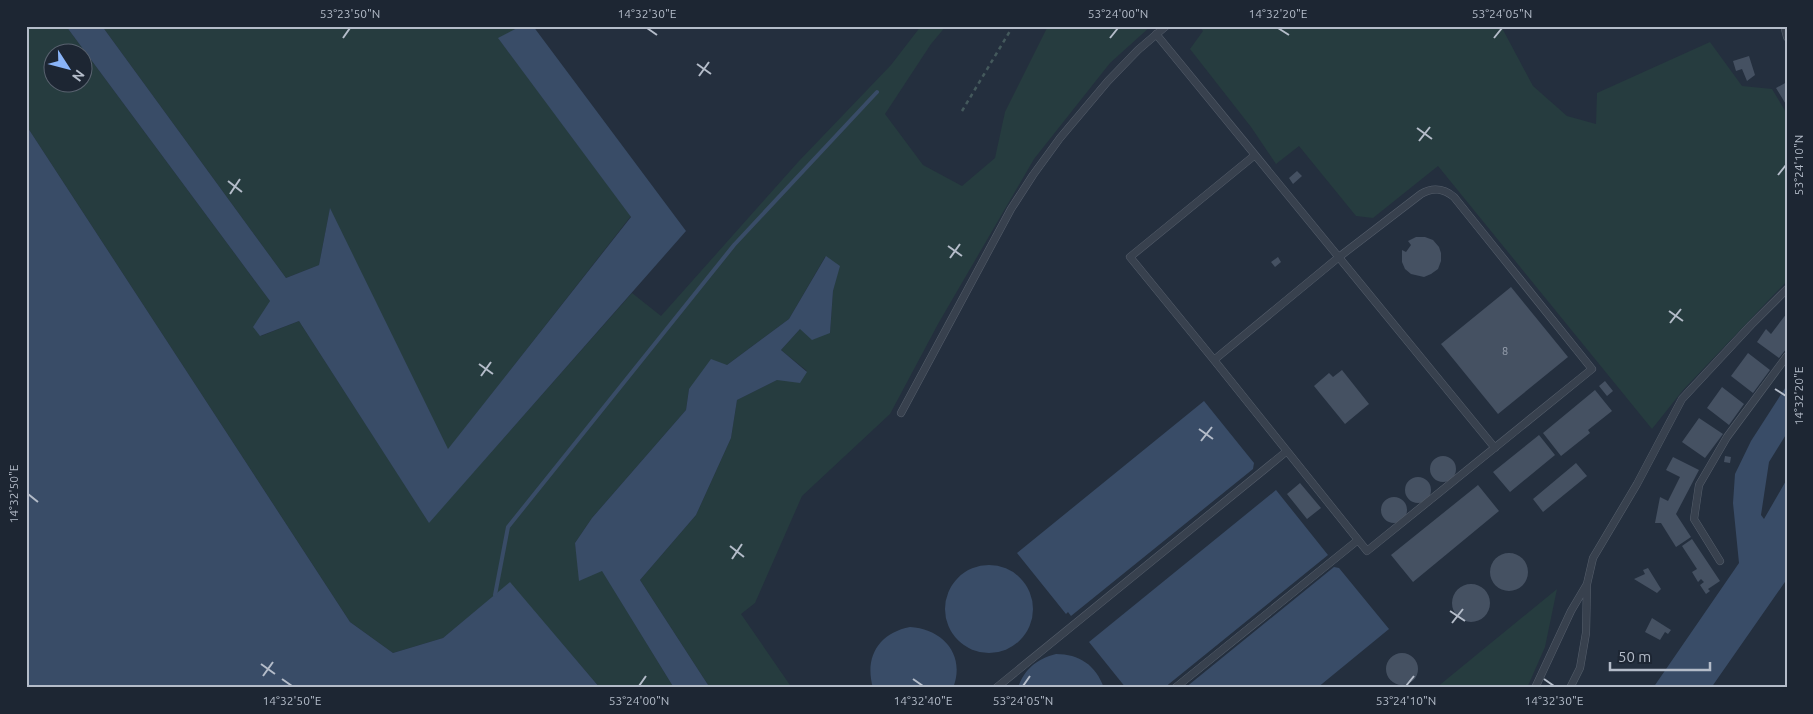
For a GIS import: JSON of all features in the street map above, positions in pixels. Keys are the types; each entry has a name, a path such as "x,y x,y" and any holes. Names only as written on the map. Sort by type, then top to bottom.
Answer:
{"lane":[{"path":"901,414 1011,209 1033,175 1060,138 1108,81 1166,26"},
{"path":"1787,28 1785,29 1787,37"},
{"path":"1156,34 1495,448"},
{"path":"1214,360 1339,257 1421,194 1433,189 1448,193 1454,197 1592,369 1367,551 1130,257 1255,155"},
{"path":"1570,688 1580,668 1586,633 1587,584 1593,558 1634,490 1682,399 1751,324 1787,289"},
{"path":"1720,561 1694,519 1699,485 1727,437 1787,356"},
{"path":"996,688 1287,451"},
{"path":"1175,688 1358,540"},
{"path":"1535,688 1571,611 1587,584"}],"path":[{"path":"962,112 1012,26"}],"green space":[{"path":"26,26 66,26 78,42 42,42 42,92 92,92 92,61 270,301 261,336 299,321 429,522 632,293 661,316 799,161 891,65 921,26 946,26 931,44 885,114 923,165 962,186 995,158 1005,112 1048,26 1151,26 1110,63 1034,159 938,324 890,414 802,496 755,603 741,614 792,688 710,688 640,580 696,515 731,438 737,400 777,380 807,371 781,350 800,329 830,333 833,291 839,266 825,257 789,319 727,365 689,389 686,410 592,518 575,543 580,580 602,570 674,688 600,688 510,583 443,638 393,653 350,622 26,125"},
{"path":"102,26 521,26 499,39 631,216 448,450 330,209 319,265 286,278"},
{"path":"1199,26 1501,26 1533,86 1567,116 1596,124 1597,93 1710,42 1742,86 1772,89 1787,114 1787,281 1683,390 1652,429 1438,166 1373,218 1356,216 1299,146 1276,164 1251,127 1190,49 1203,31"},
{"path":"1557,589 1545,647 1527,688 1436,688"}],"water":[{"path":"66,26 102,26 286,278 319,265 330,208 448,449 631,217 498,38 521,26 533,26 686,231 429,523 299,321 260,336 253,327 270,301 92,61 92,42 78,42"},
{"path":"26,125 350,622 393,653 443,638 510,582 600,688 26,688"},
{"path":"826,256 840,266 833,291 830,333 812,340 800,329 781,350 807,372 800,383 777,380 737,400 731,438 696,515 640,580 710,688 674,688 602,571 579,581 575,543 592,518 686,410 689,389 711,359 727,365 789,319"},
{"path":"1787,385 1787,433 1769,462 1761,515 1764,519 1787,479 1787,579 1711,688 1653,688 1739,563 1733,503 1735,474 1751,441"},
{"path":"1204,401 1254,463 1253,469 1071,616 1068,612 1066,614 1017,553"},
{"path":"1276,490 1328,555 1164,688 1126,688 1089,642"},
{"path":"989,565 1006,569 1020,578 1029,592 1033,609 1029,626 1020,640 1006,649 989,653 972,649 958,640 949,626 945,609 949,592 958,578 972,569"},
{"path":"1334,567 1339,568 1389,629 1317,688 1185,688"},
{"path":"910,627 932,633 942,638 949,646 954,655 956,665 953,688 873,688 871,666 876,648 890,635"},
{"path":"1056,654 1072,656 1086,662 1101,680 1104,688 1018,688 1024,675 1032,666"}],"building":[{"path":"1749,56 1755,75 1747,81 1742,69 1736,71 1733,61"},
{"path":"1787,82 1787,106 1776,88"},
{"path":"1297,171 1302,176 1293,184 1289,178"},
{"path":"1416,237 1425,237 1433,240 1441,253 1438,269 1424,277 1411,274 1405,269 1402,262 1402,250 1406,252 1411,245 1408,241"},
{"path":"1278,257 1281,262 1275,267 1271,262"},
{"path":"1511,287 1568,357 1498,414 1441,344"},
{"path":"1787,313 1787,348 1779,358 1757,342 1766,329 1771,334"},
{"path":"1748,353 1770,370 1753,393 1731,376"},
{"path":"1342,370 1369,404 1345,424 1314,386 1329,373 1333,377"},
{"path":"1605,381 1613,391 1607,396 1599,386"},
{"path":"1722,387 1744,404 1729,425 1707,408"},
{"path":"1595,390 1612,411 1588,430 1590,433 1561,456 1543,433"},
{"path":"1699,418 1723,434 1705,458 1682,442"},
{"path":"1539,435 1555,455 1510,492 1493,472"},
{"path":"1443,456 1452,460 1456,469 1452,478 1443,482 1434,478 1430,469 1434,460"},
{"path":"1725,456 1731,457 1730,463 1724,462"},
{"path":"1673,457 1699,470 1676,514 1691,537 1676,547 1661,523 1655,523 1660,497 1668,501 1680,477 1666,470"},
{"path":"1576,463 1587,476 1543,512 1533,499"},
{"path":"1418,477 1427,481 1431,490 1427,499 1418,503 1409,499 1405,490 1409,481"},
{"path":"1300,483 1321,508 1307,519 1287,494"},
{"path":"1478,485 1499,511 1413,582 1391,555"},
{"path":"1394,497 1403,501 1407,510 1403,519 1394,523 1385,519 1381,510 1385,501"},
{"path":"1692,539 1720,581 1708,589 1710,591 1706,594 1700,585 1704,582 1701,579 1698,582 1692,572 1697,569 1682,546"},
{"path":"1509,553 1523,558 1528,572 1523,586 1509,591 1495,586 1490,572 1495,558"},
{"path":"1648,568 1661,589 1657,593 1634,579 1645,574 1643,570"},
{"path":"1471,584 1485,589 1490,603 1485,617 1471,622 1457,617 1452,603 1457,589"},
{"path":"1652,618 1671,630 1668,634 1665,632 1660,640 1645,632"},
{"path":"1402,653 1408,654 1413,658 1417,663 1417,675 1413,680 1408,684 1402,685 1396,684 1391,680 1387,675 1386,669 1387,663 1391,658 1396,654"}],"waterway":[{"path":"495,595 508,527 734,245 877,92"}]}
